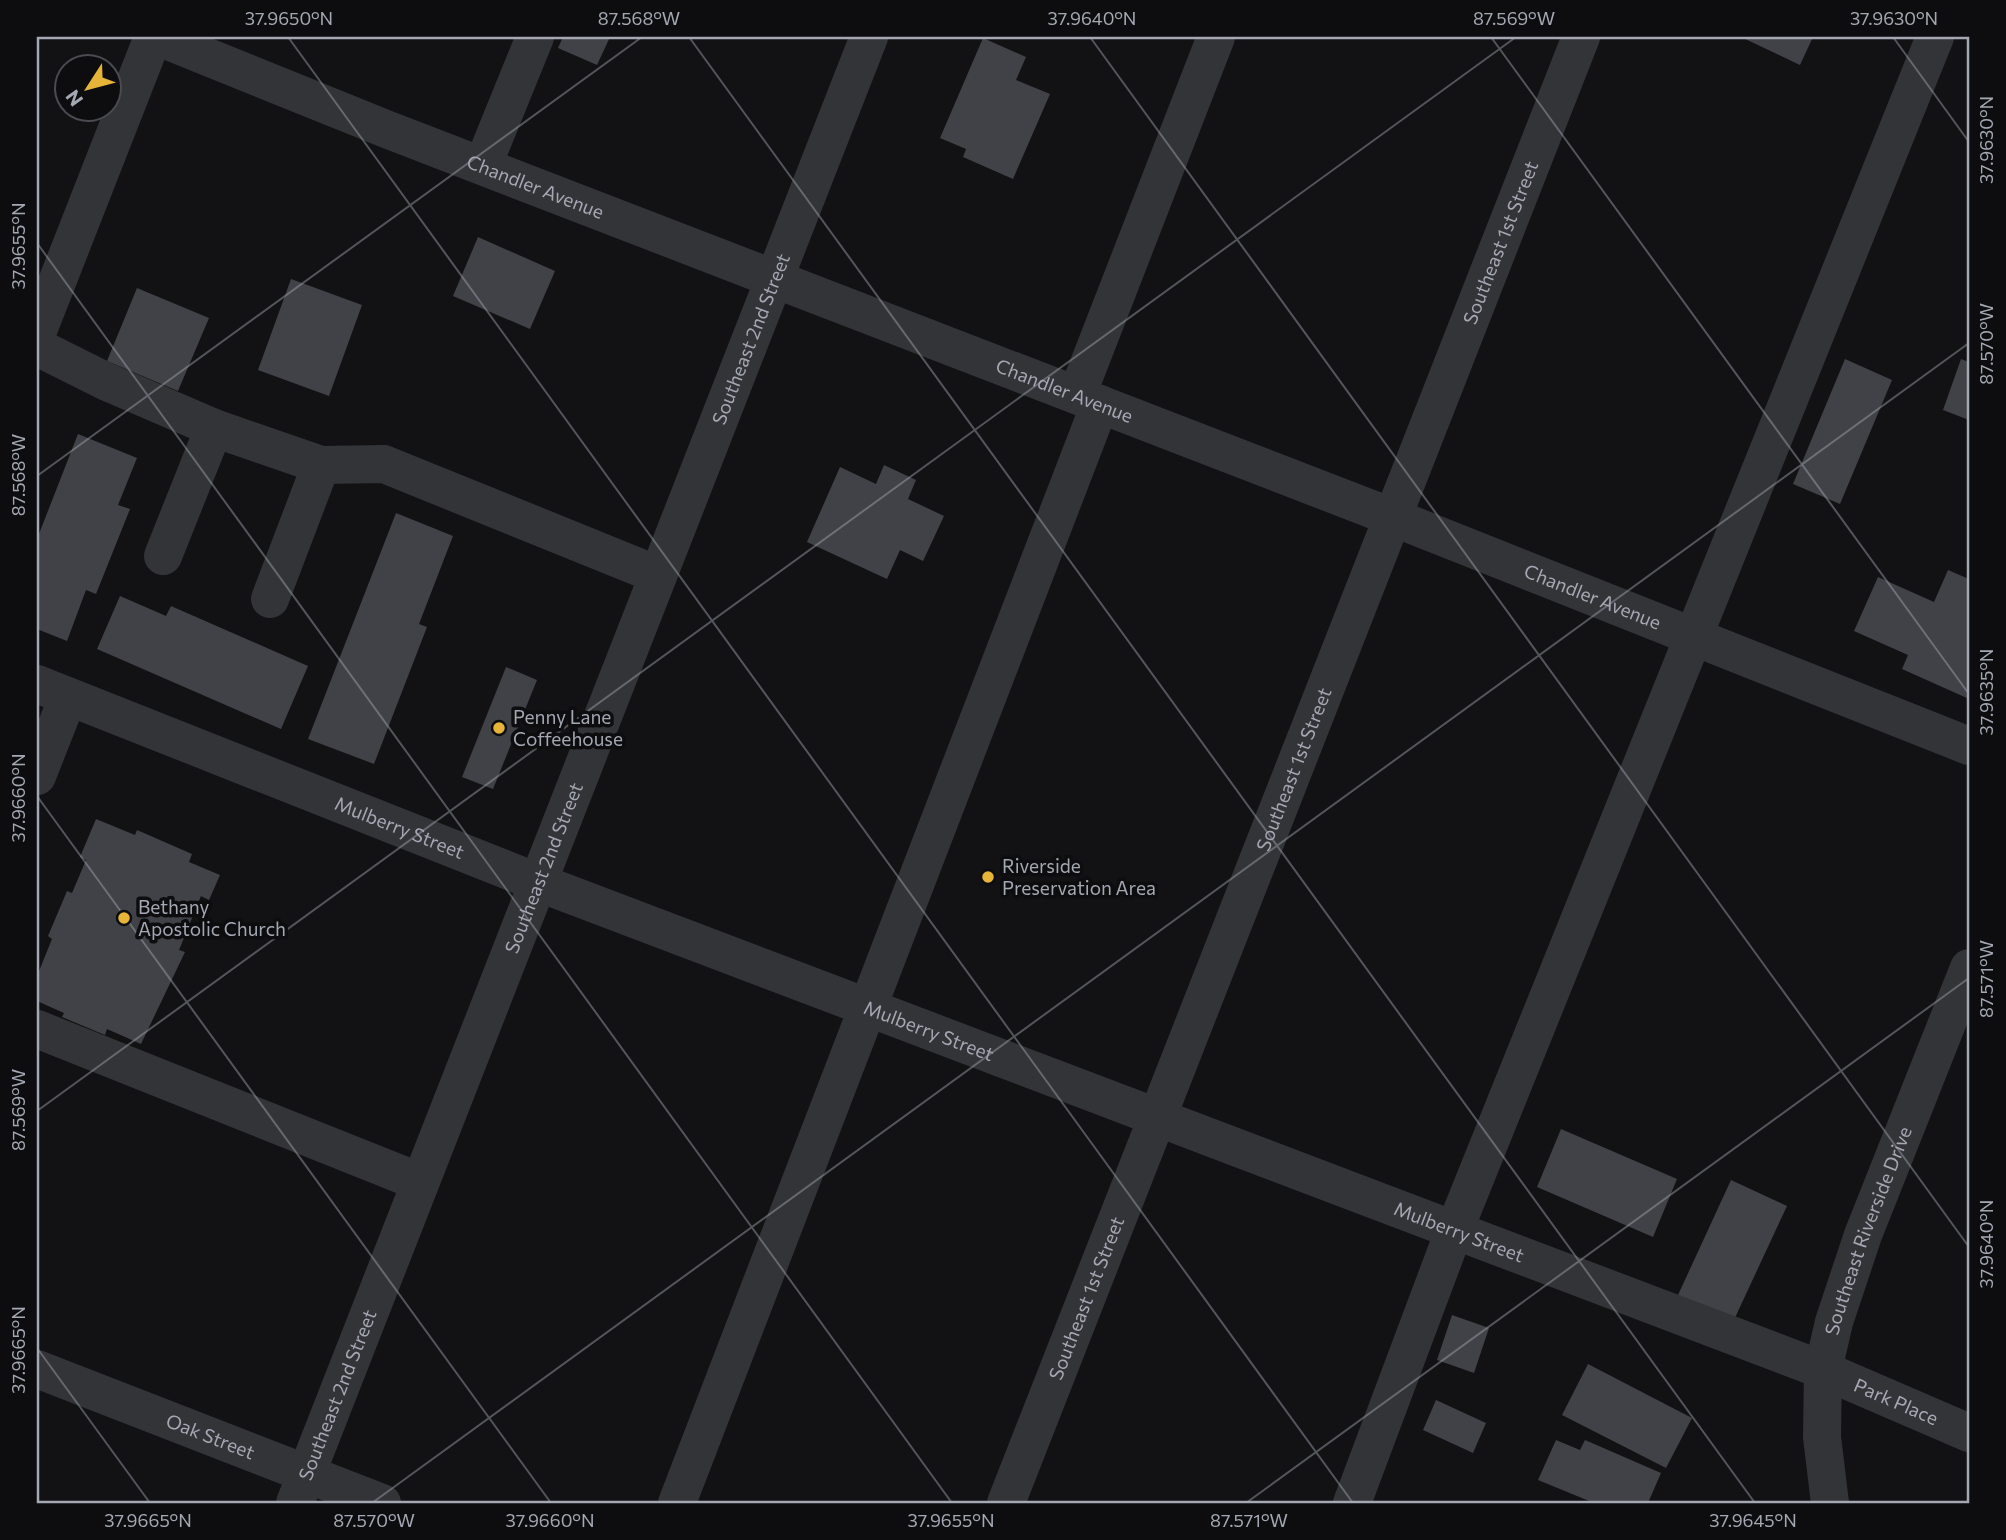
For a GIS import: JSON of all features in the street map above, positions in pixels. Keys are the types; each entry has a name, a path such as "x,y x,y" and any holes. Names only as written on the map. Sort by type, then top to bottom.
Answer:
{"street":[{"name":"Chandler Avenue","path":"155,37 1392,517 1969,746"},
{"path":"37,333 155,37"},
{"path":"483,165 536,37"},
{"name":"Southeast 2nd Street","path":"301,1489 869,37"},
{"path":"677,1503 867,1006 1088,400 1216,37"},
{"name":"Southeast 1st Street","path":"1006,1503 1581,37"},
{"path":"1352,1503 1454,1231 1691,636 1935,37"},
{"path":"37,347 105,382 215,428 321,465 384,464 658,575"},
{"path":"163,556 215,428"},
{"path":"270,599 321,465"},
{"path":"37,776 52,691"},
{"name":"Mulberry Street","path":"52,691 537,882 1157,1115 1822,1370"},
{"name":"Southeast Riverside Drive","path":"1830,1503 1822,1437 1822,1370 1863,1235 1969,968"},
{"path":"37,1029 420,1182"},
{"name":"Oak Street","path":"37,1369 301,1489 382,1503"},
{"name":"Park Place","path":"1822,1370 1969,1433"}],"building":[{"path":"563,37 610,37 597,65 558,48"},
{"path":"1741,37 1813,37 1800,65"},
{"path":"983,38 1026,57 1016,80 1050,94 1013,179 963,157 966,149 940,138"},
{"path":"478,237 555,271 530,329 453,296"},
{"path":"291,279 362,305 329,396 258,370"},
{"path":"137,288 209,318 178,391 107,361"},
{"path":"1845,359 1892,380 1840,504 1793,484"},
{"path":"1961,359 1969,362 1969,420 1943,410"},
{"path":"78,434 137,458 118,505 130,509 96,594 86,590 67,641 37,629 37,539"},
{"path":"884,465 916,480 908,499 944,516 923,561 900,550 887,579 807,542 840,467 876,484"},
{"path":"396,513 453,536 419,624 427,627 374,764 308,739"},
{"path":"1948,570 1969,579 1969,699 1902,669 1908,655 1854,631 1878,577 1934,602"},
{"path":"120,596 166,616 171,606 308,666 281,729 97,649"},
{"name":"Penny Lane Coffeehouse","path":"506,667 537,680 493,789 462,777"},
{"name":"Bethany Apostolic Church","path":"96,819 135,835 137,830 192,854 189,862 220,875 209,900 201,896 179,950 185,952 141,1044 107,1029 105,1035 62,1017 64,1013 37,1001 37,976 52,939 48,936 67,891 72,893 86,860 80,857"},
{"path":"1561,1129 1677,1179 1653,1237 1537,1187"},
{"path":"1731,1180 1787,1206 1733,1322 1678,1295"},
{"path":"1452,1315 1489,1328 1474,1373 1437,1360"},
{"path":"1588,1364 1692,1418 1666,1468 1562,1415"},
{"path":"1436,1400 1486,1423 1473,1453 1423,1430"},
{"path":"1556,1440 1580,1450 1585,1440 1661,1473 1648,1503 1594,1503 1538,1480"}],"place":[{"name":"Penny Lane Coffeehouse","path":"499,728"},
{"name":"Riverside Preservation Area","path":"988,877"},
{"name":"Bethany Apostolic Church","path":"124,918"}]}
